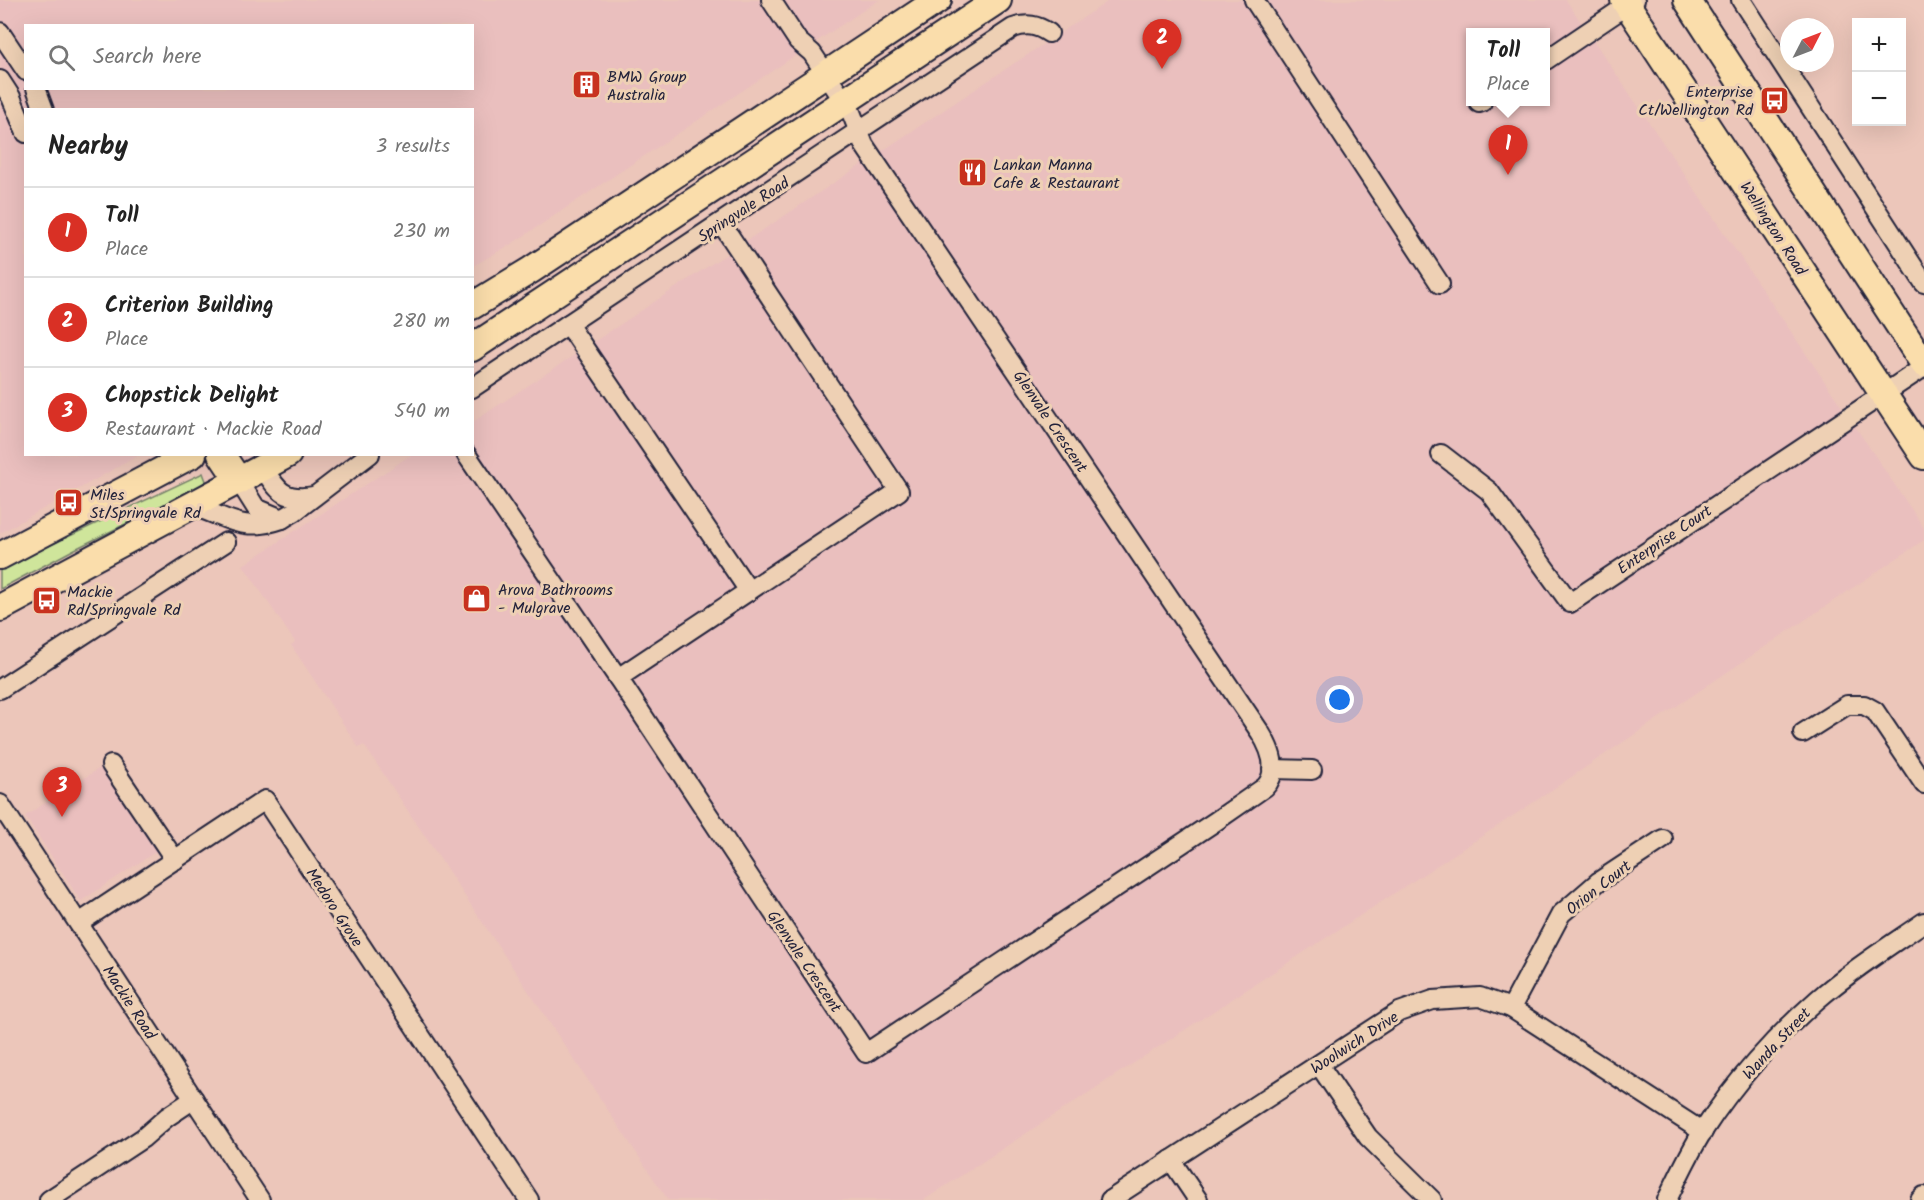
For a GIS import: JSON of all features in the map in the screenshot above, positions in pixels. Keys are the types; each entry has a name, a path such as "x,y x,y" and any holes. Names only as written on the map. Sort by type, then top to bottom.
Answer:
{"highway":[{"path":"474,305 531,270 938,0"},
{"name":"Springvale Road","path":"474,347 998,0"},
{"path":"1688,0 1924,366"},
{"name":"Wellington Road","path":"1629,2 1924,456"},
{"path":"0,556 188,456"},
{"path":"222,456 238,482"},
{"path":"0,608 238,482 259,461 280,456"}],"street":[{"name":"Glenvale Crescent","path":"467,456 618,678 866,1053 1270,782 1272,769 1270,751 1260,732 864,144 845,102 812,53 798,41 771,0"},
{"path":"1254,0 1440,284"},
{"path":"1741,0 1924,283"},
{"path":"1550,57 1629,2"},
{"name":"Springvale Road","path":"474,387 860,132 1013,28 1022,25 1033,26 1040,27 1049,33"},
{"path":"0,33 24,68"},
{"path":"0,80 18,93 24,124"},
{"path":"37,90 43,108"},
{"path":"618,678 899,491 721,223"},
{"path":"568,324 748,591"},
{"name":"Enterprise Court","path":"1441,454 1489,491 1570,603 1924,366"},
{"path":"193,506 249,525 266,524 294,512 367,456"},
{"path":"259,461 276,488 286,495 298,498 314,495"},
{"path":"238,482 256,508 282,519"},
{"path":"0,689 226,542"},
{"path":"1803,733 1847,705 1864,705 1875,711 1924,784"},
{"path":"111,765 175,860"},
{"path":"1272,769 1312,770"},
{"name":"Medoro Grove","path":"79,923 264,800 529,1200"},
{"name":"Mackie Road","path":"0,804 260,1200"},
{"name":"Orion Court","path":"1511,1008 1561,914 1598,882 1663,840"},
{"name":"Wanda Street","path":"1668,1200 1703,1132 1728,1097 1785,1030 1818,999 1924,922"},
{"name":"Woolwich Drive","path":"1110,1200 1399,1012 1433,1000 1480,997 1511,1008 1703,1132"},
{"path":"1319,1065 1368,1137 1432,1200"},
{"path":"49,1200 142,1138 170,1125 196,1103"},
{"path":"1171,1160 1198,1200"},
{"path":"1920,1200 1924,1196"}],"shaded area":[{"path":"0,0 879,0 513,243 474,265 474,108 24,108 24,456 137,456 0,533"},
{"path":"1110,0 1566,0 1924,528 1924,540 1525,808 924,1200 668,1200 364,745 359,748 291,645 295,642 243,565 409,456 474,456 474,421"},
{"path":"117,757 172,841 81,901 25,816"}],"green space":[{"path":"203,473 206,481 194,490 0,589 0,569"}],"place":[{"name":"Criterion Building","path":"1162,69"},
{"name":"BMW Group Australia","path":"586,85"},
{"name":"Enterprise Ct/Wellington Rd","path":"1774,100"},
{"name":"Lankan Manna Cafe & Restaurant","path":"972,173"},
{"name":"Toll","path":"1508,175"},
{"name":"Miles St/Springvale Rd","path":"69,503"},
{"name":"Arova Bathrooms - Mulgrave","path":"477,598"},
{"name":"Mackie Rd/Springvale Rd","path":"46,600"},
{"name":"Chopstick Delight","path":"62,817"}]}
